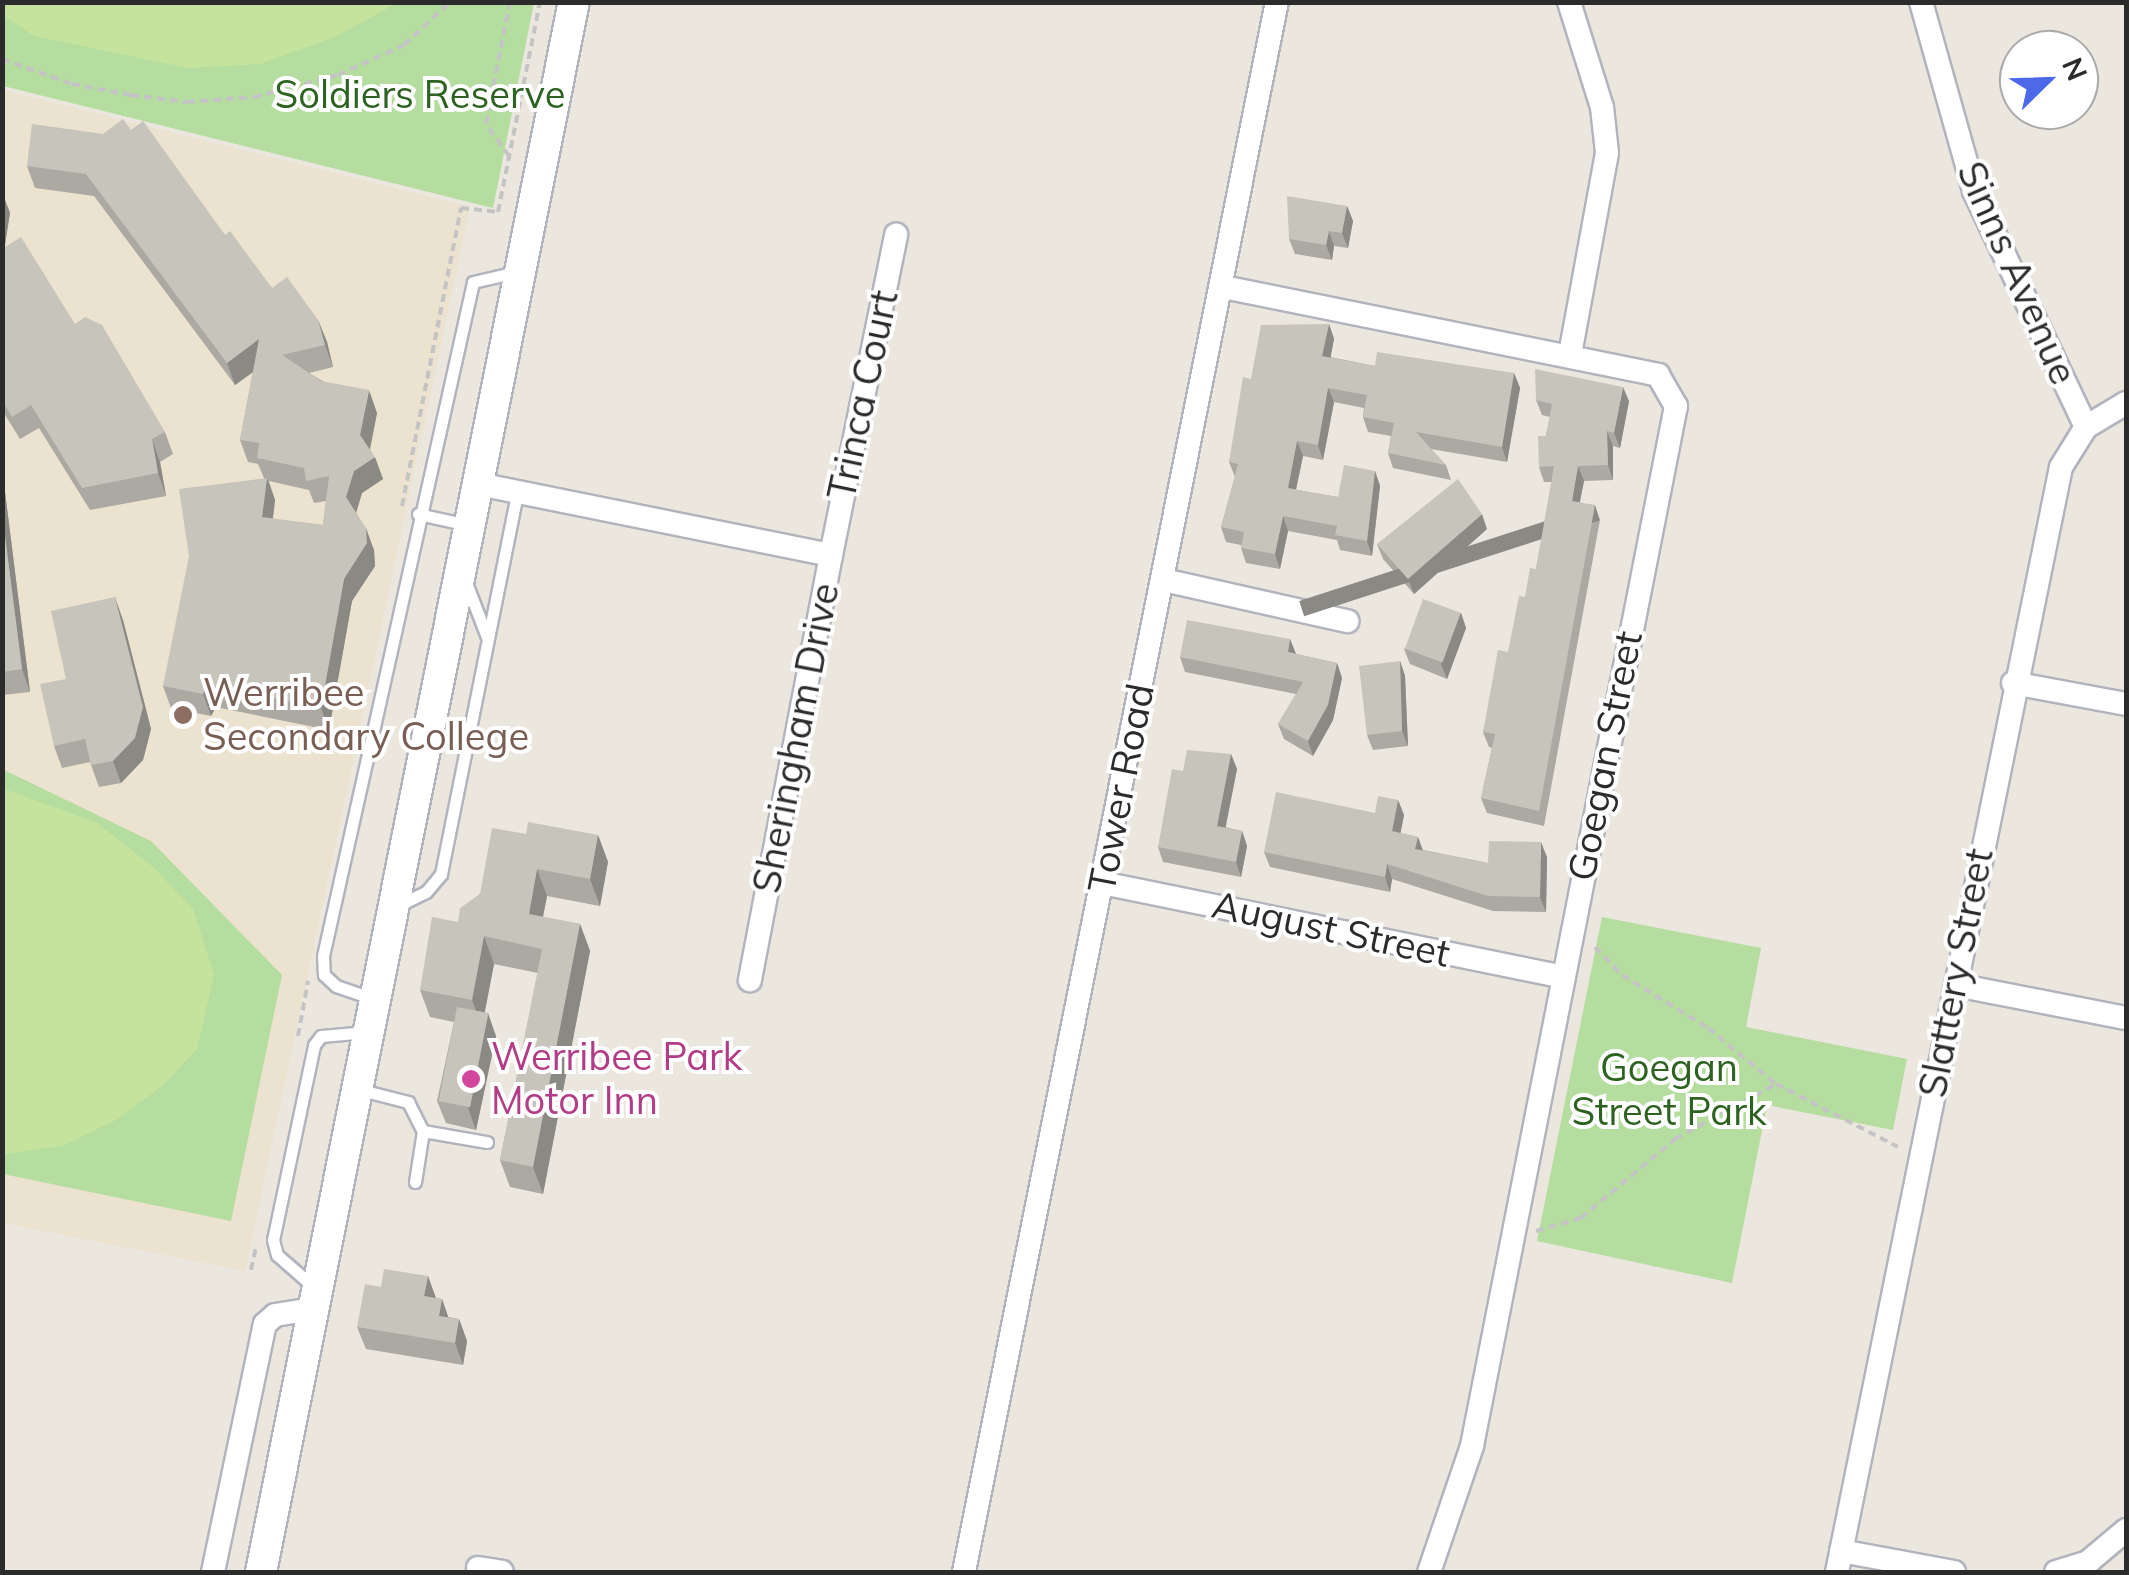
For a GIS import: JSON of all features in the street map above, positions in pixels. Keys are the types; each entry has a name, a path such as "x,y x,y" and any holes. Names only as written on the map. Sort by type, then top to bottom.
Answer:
{"main road":[{"path":"261,1572 574,2"}],"street":[{"name":"Tower Road","path":"964,1572 1277,2"},
{"path":"1569,2 1602,107 1606,153 1570,355"},
{"name":"Sinns Avenue","path":"1921,2 1974,192 2086,426"},
{"name":"Trinca Court","path":"831,555 896,234"},
{"name":"Goegan Street","path":"1223,288 1658,375 1676,406 1560,976 1472,1446 1428,1572"},
{"name":"Slattery Street","path":"1839,1562 2013,682 2061,467 2086,426 2126,403"},
{"name":"Sheringham Drive","path":"478,484 831,555 750,980"},
{"path":"1164,580 1347,622"},
{"path":"2013,682 2126,704"},
{"name":"August Street","path":"1102,882 1560,976"},
{"path":"1956,985 2126,1018"},
{"path":"212,1572 265,1324 274,1315 316,1299"},
{"path":"2056,1572 2088,1562 2126,1530"},
{"path":"1839,1562 1954,1572"},
{"path":"478,1568 502,1572"}],"lane":[{"path":"375,1000 336,986 324,975 323,956 472,282 520,271"},
{"path":"393,908 426,892 441,874 518,492"},
{"path":"418,514 470,525"},
{"path":"460,572 481,612 487,648"},
{"path":"316,1299 278,1255 273,1240 314,1045 321,1036 369,1032"},
{"path":"358,1090 408,1102 423,1131 415,1182"},
{"path":"423,1131 487,1142"}],"path":[{"path":"2,60 72,84 130,95 187,102 254,96 338,75 404,45 450,2"},
{"path":"509,156 486,124 510,2"},
{"path":"498,212 540,2"},
{"path":"1571,922 1622,975 1708,1028 1776,1084 1918,1159"},
{"path":"1510,1237 1581,1218 1675,1139 1776,1084"}],"shaded area":[{"name":"Werribee Secondary College","path":"3,90 470,207 245,1271 3,1223"}],"green space":[{"path":"3,2 397,3 335,37 260,64 188,68 34,36 3,15"},
{"name":"Soldiers Reserve","path":"3,3 534,3 493,208 3,86"},
{"path":"2,769 151,841 282,975 231,1221 3,1174"},
{"path":"2,788 97,823 153,867 193,909 214,975 197,1049 161,1087 116,1120 62,1146 3,1154"},
{"name":"Goegan Street Park","path":"1602,917 1761,948 1746,1027 1907,1059 1893,1130 1767,1105 1732,1283 1537,1241"}],"building":[{"path":"123,119 131,130 143,121 225,235 230,231 272,288 287,277 318,320 325,345 282,355 321,381 369,390 360,435 375,457 354,471 346,497 366,528 367,543 344,579 321,708 208,685 203,694 163,686 189,556 179,489 267,478 262,517 323,525 329,476 306,481 304,468 257,458 259,443 240,440 259,339 227,363 86,174 27,166 32,124 103,134"},
{"path":"1287,196 1347,206 1342,233 1329,231 1326,245 1289,239"},
{"path":"21,237 75,324 85,317 102,325 165,432 152,439 158,473 82,488 31,405 12,417 2,401 2,249"},
{"path":"1329,324 1322,356 1375,366 1377,352 1514,373 1502,447 1416,432 1446,465 1388,453 1394,423 1363,417 1367,395 1328,388 1318,445 1297,441 1288,488 1338,497 1344,465 1375,471 1367,541 1335,535 1337,526 1283,516 1275,554 1241,548 1244,532 1221,527 1238,464 1229,462 1243,377 1251,379 1261,325"},
{"path":"1535,369 1623,387 1614,433 1607,431 1608,465 1578,466 1572,501 1595,505 1539,811 1481,798 1495,734 1483,732 1498,650 1508,652 1519,596 1525,597 1530,568 1536,569 1554,466 1539,467 1538,436 1546,436 1552,404 1536,400"},
{"path":"1458,479 1482,514 1408,579 1377,544"},
{"path":"2,513 22,669 2,672"},
{"path":"115,597 143,707 135,738 113,761 91,765 85,739 54,746 40,684 66,679 51,611"},
{"path":"1423,599 1461,613 1442,662 1405,649"},
{"path":"1187,620 1290,639 1288,652 1337,663 1328,705 1308,741 1278,724 1303,682 1180,657"},
{"path":"1400,661 1402,731 1367,735 1359,666"},
{"path":"1187,750 1231,754 1217,826 1242,831 1236,862 1158,847 1172,769 1183,771"},
{"path":"1276,792 1375,813 1378,796 1398,800 1392,831 1418,837 1415,849 1488,863 1489,841 1541,842 1540,897 1488,896 1387,864 1385,877 1264,852"},
{"path":"528,822 598,835 590,879 537,869 529,914 580,924 533,1167 500,1160 542,949 484,936 472,1000 420,990 432,917 458,922 460,908 480,894 492,828 526,834"},
{"path":"457,1007 488,1013 470,1107 439,1101"},
{"path":"384,1269 428,1276 424,1296 442,1299 439,1316 459,1319 455,1343 357,1327 365,1284 381,1287"}],"place":[{"name":"Werribee Secondary College","path":"183,715"},
{"name":"Werribee Park Motor Inn","path":"471,1079"}]}
